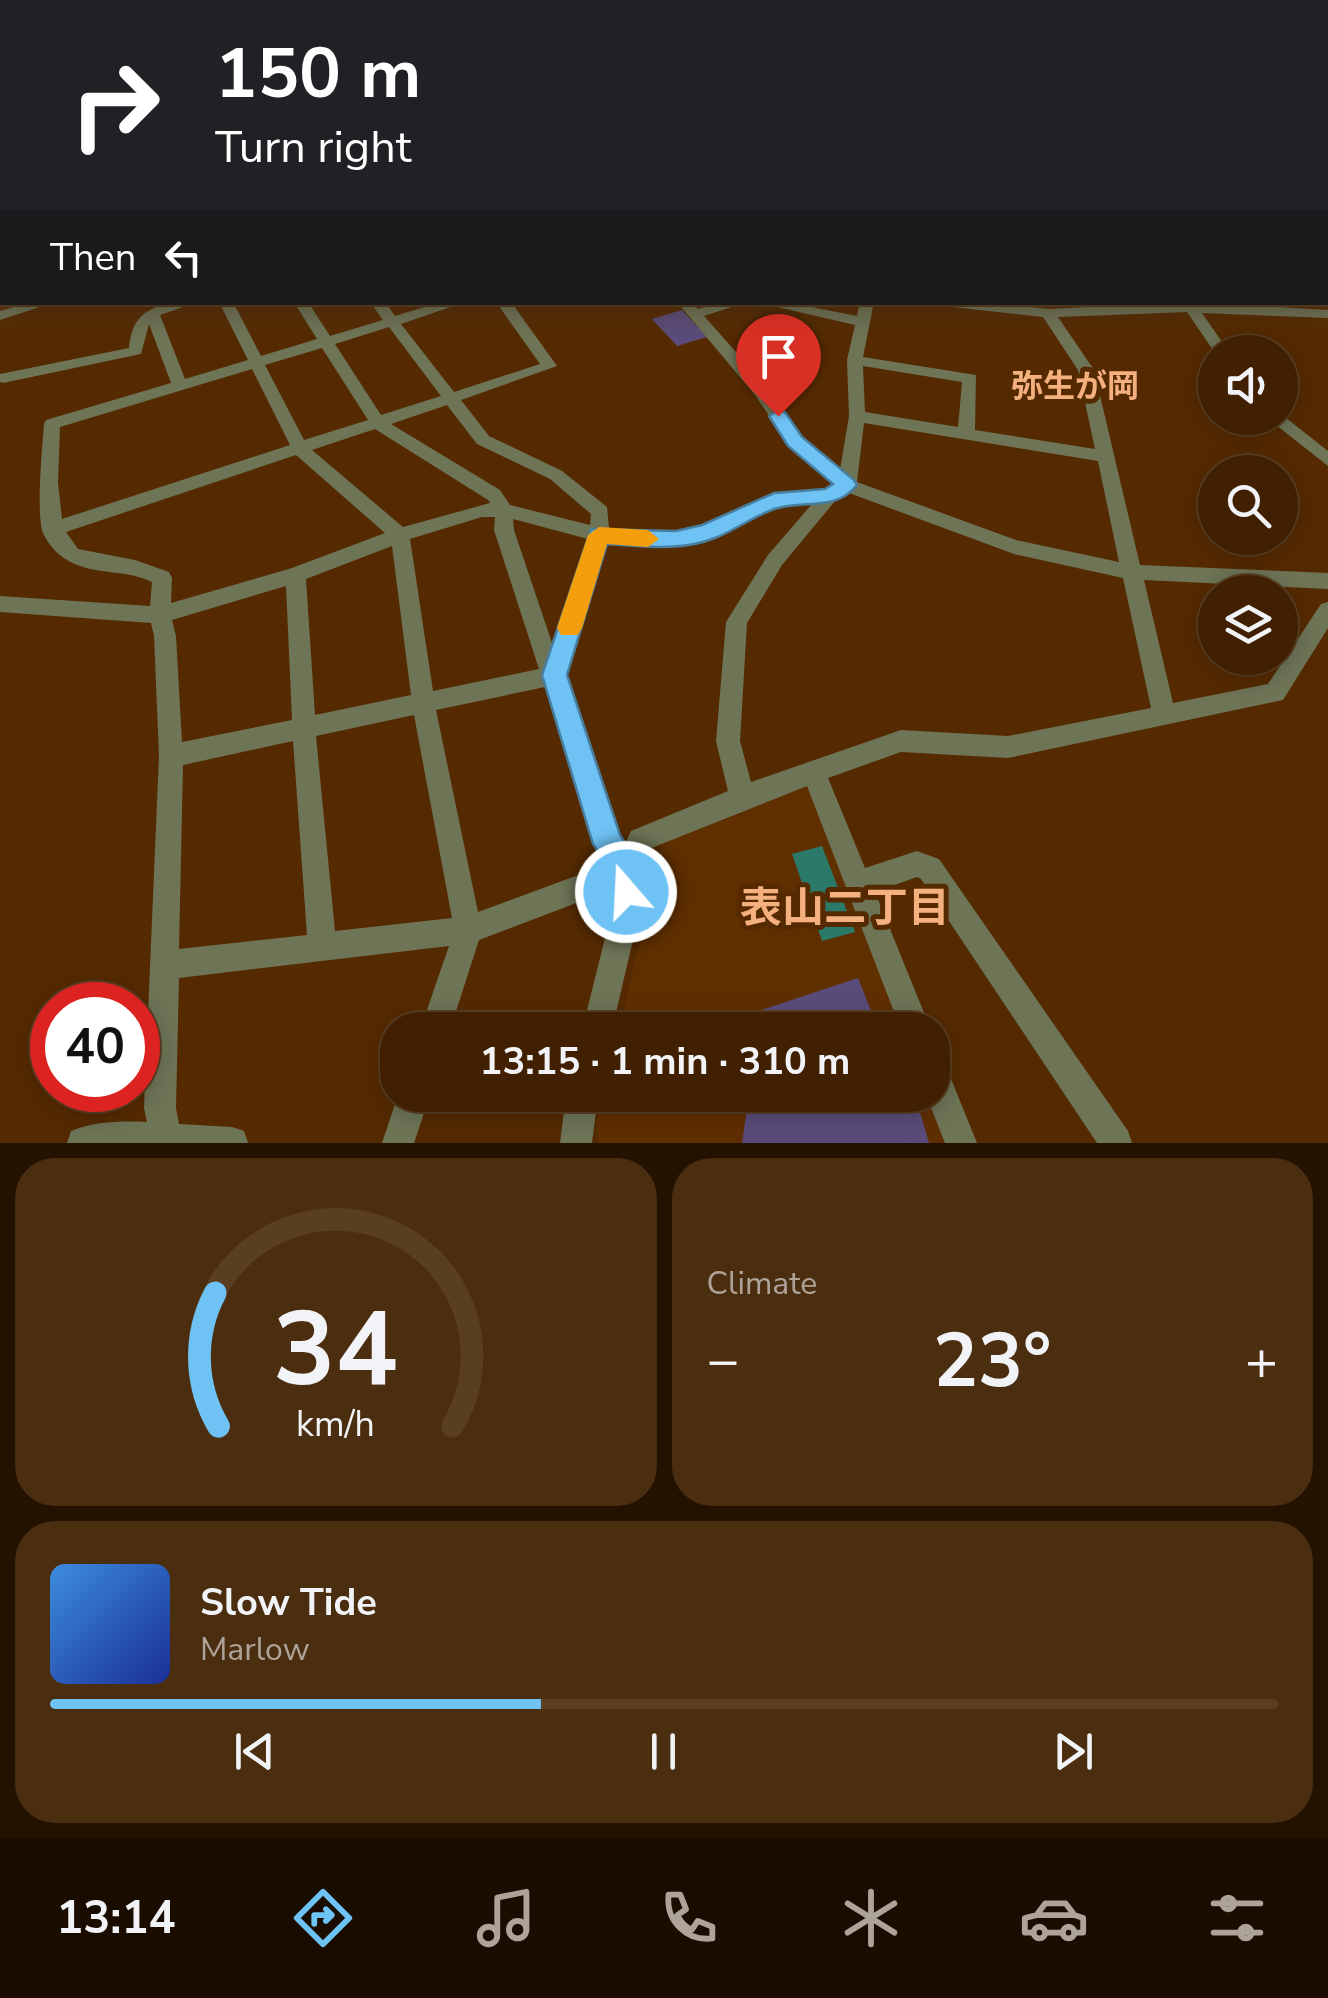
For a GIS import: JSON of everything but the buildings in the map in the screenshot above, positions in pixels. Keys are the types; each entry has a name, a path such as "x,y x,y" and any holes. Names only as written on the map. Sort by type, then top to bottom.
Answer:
{"street":[{"path":"0,316 38,305"},
{"path":"1,379 136,351 137,325 152,314 181,305"},
{"path":"227,305 300,449 400,535 424,702 468,930 441,1012"},
{"path":"303,305 378,423 494,495 504,510 504,530 608,844 628,870"},
{"path":"379,305 483,440 556,475 600,512 599,535 555,675"},
{"path":"52,530 549,366 505,305"},
{"path":"689,308 714,305"},
{"path":"777,305 862,322"},
{"path":"742,797 728,741 736,622 775,560 838,490 857,416 855,360 865,305"},
{"path":"972,305 1048,313 1190,306 1328,314"},
{"path":"166,1139 160,1108 171,756 166,636 160,615 162,578 144,568 80,560 58,547 52,530 52,424 436,306"},
{"path":"1190,306 1210,335"},
{"path":"689,308 761,390 795,441 838,490"},
{"path":"1048,313 1086,370 1164,715"},
{"path":"152,314 180,386"},
{"path":"855,360 970,378 966,432"},
{"path":"857,416 1103,456"},
{"path":"1296,435 1328,460"},
{"path":"0,604 160,615 296,575 400,535 482,510 504,510 599,535 676,540 707,532 774,500 838,490 1014,547 1130,572 1328,581"},
{"path":"296,575 303,728 322,945"},
{"path":"602,1012 625,914 628,870 640,840 813,770 902,741 1008,747 1274,693 1328,610"},
{"path":"171,756 555,675"},
{"path":"813,770 909,1012"},
{"path":"858,884 917,864 930,868 1116,1143"},
{"path":"166,966 468,930 628,870"},
{"path":"398,1143 408,1112"},
{"path":"576,1143 580,1112"},
{"path":"949,1112 962,1143"},
{"path":"102,1141 232,1143"}],"shaded area":[{"path":"682,310 707,337 677,346 652,319"},
{"path":"805,780 902,1012 623,1012 664,836"},
{"path":"858,978 872,1012 761,1012"},
{"path":"600,1112 940,1112 955,1143 598,1143"},
{"path":"747,1112 920,1112 929,1143 742,1143"}],"water":[{"path":"822,846 855,932 822,941 792,854"}],"slow traffic":[{"path":"569,628 599,535 648,539"}],"district":[{"name":"弥生が岡","path":"1075,386"},
{"name":"表山二丁目","path":"845,908"}],"route":[{"path":"626,892 628,870 608,844 555,675 599,535 676,540 707,532 774,500 829,496 847,485 795,441 778,416"}]}
